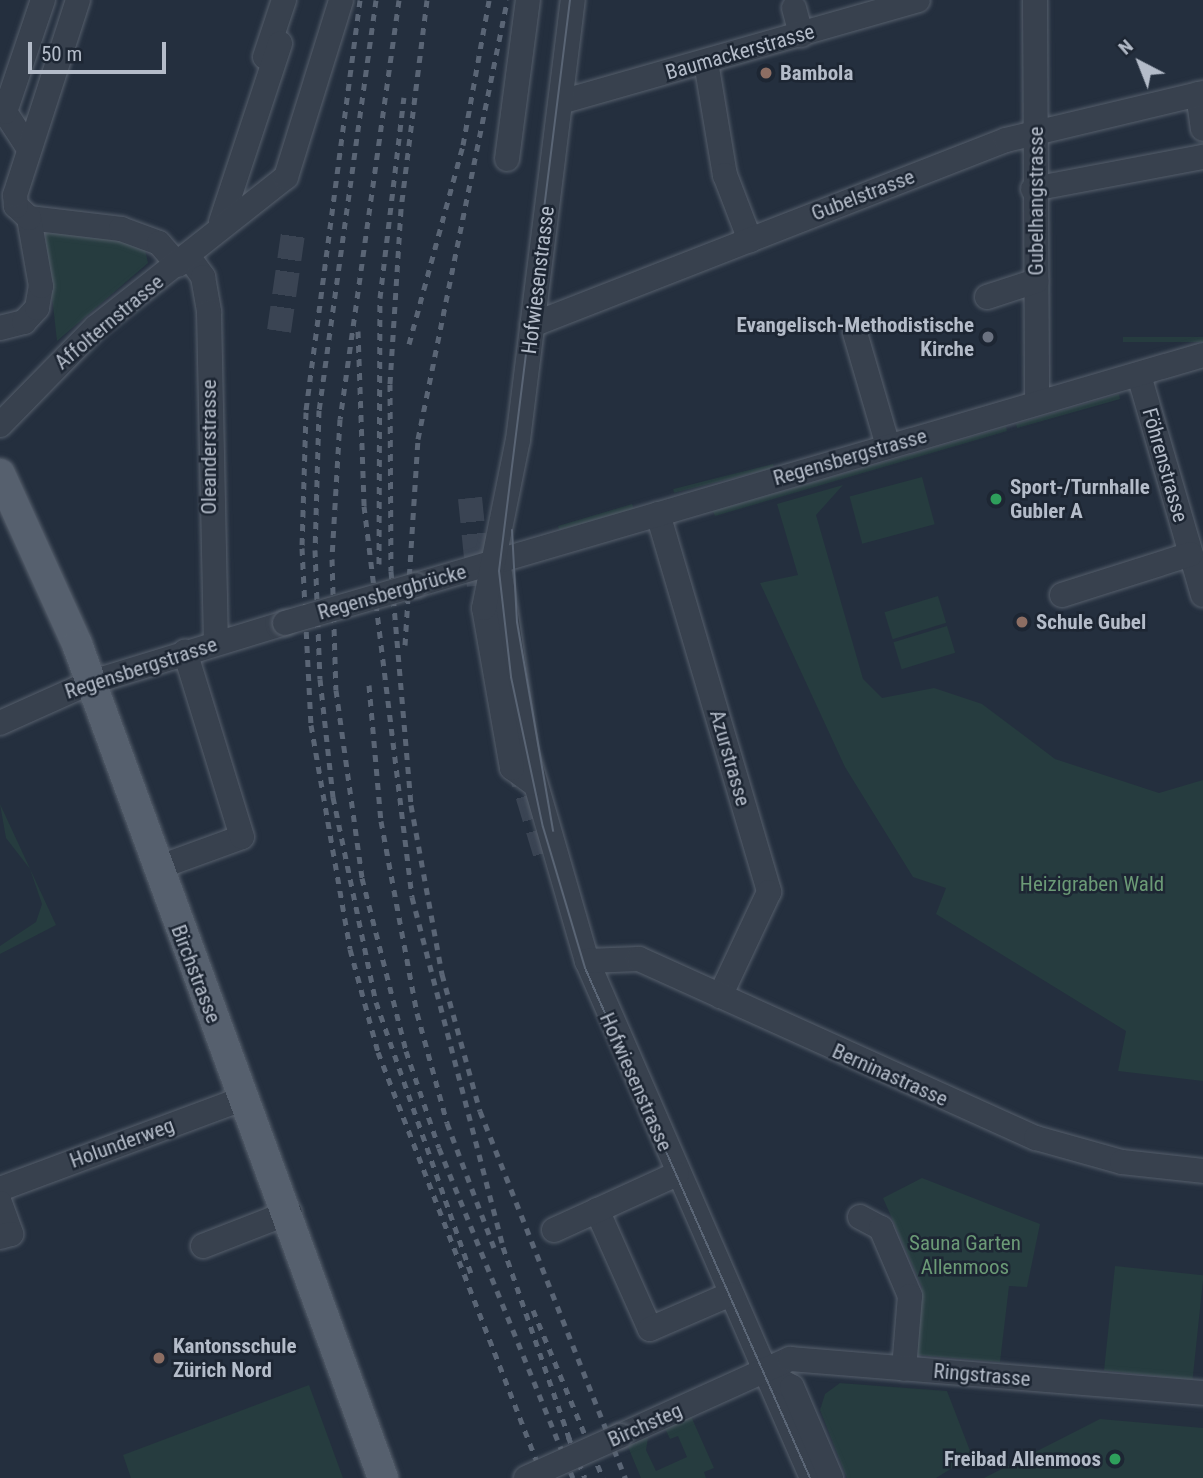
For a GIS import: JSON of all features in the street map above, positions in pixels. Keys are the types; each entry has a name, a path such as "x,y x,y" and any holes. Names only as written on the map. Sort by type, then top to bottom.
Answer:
{"main road":[{"name":"Birchstrasse","path":"0,474 89,683 157,868 290,1212 383,1478"}],"street":[{"path":"29,149 5,112 43,0"},
{"path":"0,328 24,322 37,308 41,286 29,218 16,206 15,194 78,0"},
{"name":"Affolternstrasse","path":"221,222 239,164 236,145 284,0"},
{"name":"Affolternstrasse","path":"0,425 96,327 183,260 221,222 286,177 341,0"},
{"path":"507,159 528,0"},
{"name":"Hofwiesenstrasse","path":"533,783 512,768 490,670 484,608 498,560 532,326 573,0"},
{"name":"Baumackerstrasse","path":"561,102 918,0"},
{"name":"Gubelhangstrasse","path":"1035,0 1033,189 1037,401"},
{"path":"794,8 801,35"},
{"path":"239,164 279,44"},
{"path":"706,62 725,176 750,240"},
{"path":"1200,94 1203,128"},
{"name":"Gubelstrasse","path":"532,326 1034,132 1200,94"},
{"path":"1033,189 1203,157"},
{"name":"Oleanderstrasse","path":"29,218 121,229 159,243 203,277 209,312 215,643"},
{"path":"987,297 1036,281"},
{"path":"855,333 888,446"},
{"name":"Regensbergstrasse","path":"498,560 1037,401 1139,375 1203,355"},
{"name":"Föhrenstrasse","path":"1139,375 1203,595"},
{"name":"Azurstrasse","path":"658,513 769,892 720,996"},
{"path":"1062,595 1191,555"},
{"name":"Hofwiesenstrasse","path":"498,560 539,747 533,783 587,961 677,1174 812,1478"},
{"name":"Regensbergbrücke","path":"285,623 498,560"},
{"name":"Regensbergstrasse","path":"0,723 89,683 285,623"},
{"path":"157,868 242,837 186,652"},
{"name":"Berninastrasse","path":"587,961 639,959 1037,1138 1122,1162 1203,1171"},
{"name":"Holunderweg","path":"0,1189 245,1098"},
{"path":"554,1230 677,1174"},
{"path":"0,1203 11,1234 0,1237"},
{"path":"597,1210 650,1329 731,1294"},
{"path":"203,1246 290,1212"},
{"path":"860,1217 881,1228 910,1296 904,1369"},
{"name":"Ringstrasse","path":"764,1371 790,1359 1203,1393"},
{"path":"764,1371 792,1387 831,1478"},
{"name":"Hofwiesenstrasse","path":"764,1371 763,1406 793,1478"},
{"name":"Birchsteg","path":"526,1478 764,1371"}],"green space":[{"path":"45,233 110,235 145,250 148,263 57,341"},
{"path":"1123,337 1203,337 1203,342 1123,342"},
{"path":"1119,394 1120,399 1017,428 1016,424"},
{"path":"1006,427 1007,431 715,516 713,511"},
{"path":"773,464 774,468 674,493 673,489"},
{"path":"922,477 935,524 862,544 850,496"},
{"name":"Heizigraben Wald","path":"843,485 816,515 863,679 882,698 934,688 982,704 1055,759 1159,793 1203,780 1203,1081 1118,1071 1126,1031 936,914 946,888 913,877 845,767 760,583 798,575 777,504"},
{"path":"632,504 634,509 559,530 558,526"},
{"path":"938,596 946,623 893,639 884,612"},
{"path":"947,626 955,653 902,669 893,642"},
{"path":"0,804 56,925 0,954 0,946 36,922 42,904 30,869 6,838"},
{"name":"Sauna Garten Allenmoos","path":"922,1178 1040,1224 1027,1287 1009,1286 1000,1362 917,1355 922,1287 883,1198"},
{"path":"1115,1266 1203,1275 1193,1380 1104,1370"},
{"path":"840,1383 947,1391 972,1456 936,1478 847,1478 820,1410 825,1394"},
{"path":"309,1385 343,1478 131,1478 123,1455"},
{"path":"690,1414 714,1468 704,1472 706,1478 641,1478 626,1442 649,1432 646,1450 656,1471 687,1457 678,1436 670,1439 664,1426"},
{"name":"Freibad Allenmoos","path":"1100,1419 1203,1428 1203,1478 984,1478"}],"tunnel":[{"path":"279,331 294,227"},
{"path":"470,498 479,586"},
{"path":"517,761 545,854"}],"tram line":[{"path":"570,0 499,571 511,677 543,827 585,968 810,1478"},
{"path":"512,530 517,622 553,831"}],"railway":[{"path":"360,0 306,412 302,548 311,725 350,949 378,1052 543,1478"},
{"path":"376,0 319,410 315,550 320,679 333,797 376,1002 471,1273"},
{"path":"399,0 340,419 332,559 336,690 362,878 406,1051 439,1148 573,1478"},
{"path":"427,0 401,209 390,384 391,571 411,805 442,974 480,1111 625,1478"},
{"path":"409,344 463,145 489,0"},
{"path":"405,645 418,439 507,0"},
{"path":"379,564 380,298 404,97"},
{"path":"358,331 364,506 412,897 503,1247 571,1443"},
{"path":"369,685 381,821 417,1013 447,1123 496,1253"},
{"path":"533,1310 603,1478"},
{"path":"568,1436 585,1478"}],"place":[{"name":"Bambola","path":"766,73"},
{"name":"Evangelisch-Methodistische Kirche","path":"988,337"},
{"name":"Sport-/Turnhalle Gubler A","path":"996,499"},
{"name":"Schule Gubel","path":"1022,622"},
{"name":"Kantonsschule Zürich Nord","path":"159,1358"},
{"name":"Freibad Allenmoos","path":"1115,1459"}]}
